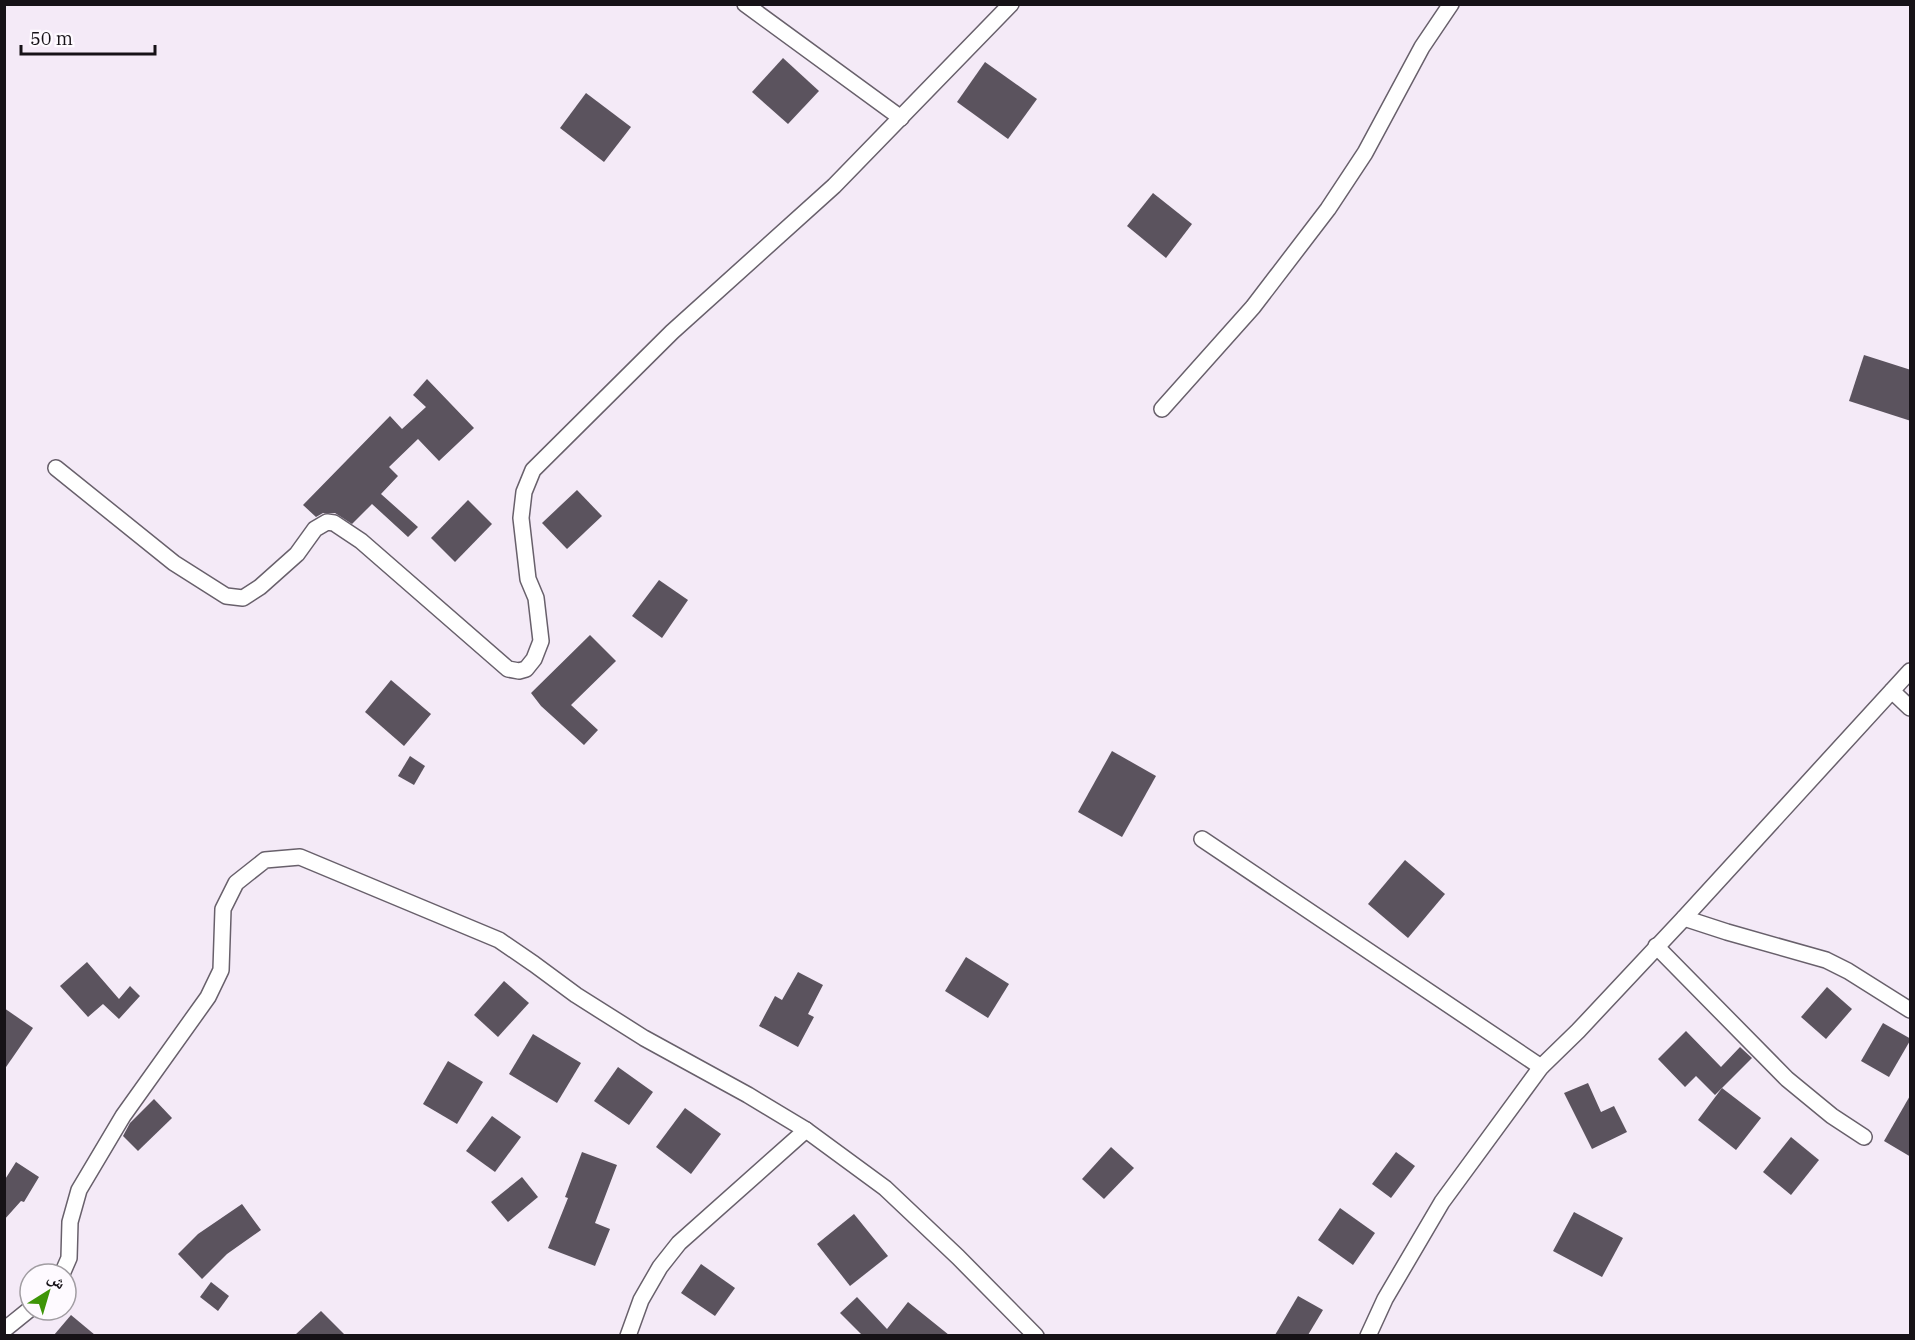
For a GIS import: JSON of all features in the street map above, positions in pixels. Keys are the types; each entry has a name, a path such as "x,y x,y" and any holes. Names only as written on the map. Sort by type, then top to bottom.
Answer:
{"street":[{"path":"745,4 901,118"},
{"path":"56,468 174,563 226,596 243,598 260,587 297,554 315,529 327,522 334,523 361,541 508,669 519,671 526,669 534,659 541,641 536,598 528,579 521,518 524,492 533,470 672,332 834,186 1011,4"},
{"path":"1162,409 1253,307 1328,209 1365,153 1422,47 1451,4"},
{"path":"1368,1335 1385,1299 1442,1202 1541,1067 1684,918 1911,671"},
{"path":"1892,691 1911,708"},
{"path":"1202,838 1541,1067"},
{"path":"67,1262 70,1222 79,1190 123,1116 208,997 221,970 223,909 236,883 265,860 300,857 499,940 576,995 644,1038 806,1130 885,1188 1036,1335"},
{"path":"1684,918 1826,960 1911,1010"},
{"path":"1656,946 1787,1079 1832,1116 1864,1137"},
{"path":"628,1335 641,1300 679,1242 806,1130"},
{"path":"4,1330 18,1319"}],"building":[{"path":"783,58 819,91 788,124 752,92"},
{"path":"985,62 1037,99 1008,139 957,102"},
{"path":"586,93 631,127 604,162 560,128"},
{"path":"1153,193 1192,224 1166,258 1127,226"},
{"path":"1864,355 1911,370 1911,421 1849,401"},
{"path":"427,379 474,428 439,461 418,439 389,467 398,476 381,494 418,527 408,537 372,504 352,524 335,513 323,513 316,517 303,505 390,416 402,429 426,407 413,395"},
{"path":"577,490 602,516 567,549 542,523"},
{"path":"468,500 492,524 455,562 431,538"},
{"path":"659,580 688,600 662,638 632,616"},
{"path":"590,635 616,661 571,705 598,730 584,745 541,706 531,693"},
{"path":"391,680 431,714 404,746 365,712"},
{"path":"1112,751 1156,776 1122,837 1078,812"},
{"path":"410,756 425,766 414,785 398,776"},
{"path":"1405,860 1445,894 1408,938 1368,904"},
{"path":"966,957 1009,984 988,1018 945,991"},
{"path":"87,962 119,999 130,986 140,996 119,1019 103,1004 88,1017 60,986"},
{"path":"798,972 823,985 808,1014 814,1017 798,1047 759,1026 775,996 782,1000"},
{"path":"504,981 529,1003 498,1037 474,1015"},
{"path":"1827,987 1852,1009 1826,1039 1801,1017"},
{"path":"4,1008 33,1028 4,1070"},
{"path":"1883,1023 1911,1039 1889,1077 1861,1061"},
{"path":"1686,1031 1721,1067 1740,1047 1752,1058 1715,1095 1696,1076 1685,1087 1658,1059"},
{"path":"533,1034 581,1063 557,1103 509,1074"},
{"path":"448,1061 483,1082 457,1124 423,1104"},
{"path":"618,1067 653,1092 629,1125 594,1101"},
{"path":"1588,1083 1601,1112 1614,1106 1627,1132 1592,1149 1564,1093"},
{"path":"1722,1088 1761,1118 1736,1150 1698,1120"},
{"path":"1911,1094 1911,1157 1884,1141"},
{"path":"154,1099 172,1118 138,1151 123,1136 130,1123"},
{"path":"685,1108 721,1134 691,1174 656,1147"},
{"path":"492,1116 521,1137 495,1172 466,1151"},
{"path":"1791,1137 1819,1160 1791,1195 1763,1172"},
{"path":"1111,1147 1134,1168 1104,1199 1082,1179"},
{"path":"582,1152 617,1165 595,1223 610,1229 595,1266 548,1248 568,1198 565,1197"},
{"path":"1396,1152 1415,1166 1391,1198 1372,1184"},
{"path":"16,1162 39,1177 24,1202 21,1201 4,1220 4,1181"},
{"path":"522,1177 538,1197 508,1222 491,1202"},
{"path":"242,1204 261,1230 227,1254 202,1279 178,1254 198,1234"},
{"path":"1340,1208 1375,1233 1353,1265 1318,1240"},
{"path":"1574,1212 1623,1238 1602,1277 1553,1251"},
{"path":"854,1214 888,1256 850,1286 817,1244"},
{"path":"701,1264 735,1288 715,1316 681,1293"},
{"path":"211,1282 229,1296 218,1311 200,1297"},
{"path":"1298,1296 1323,1310 1308,1335 1275,1335"},
{"path":"857,1297 887,1329 908,1302 949,1335 862,1335 840,1313"},
{"path":"321,1311 345,1335 295,1335"},
{"path":"78,1321 95,1335 54,1335 65,1322"}]}
